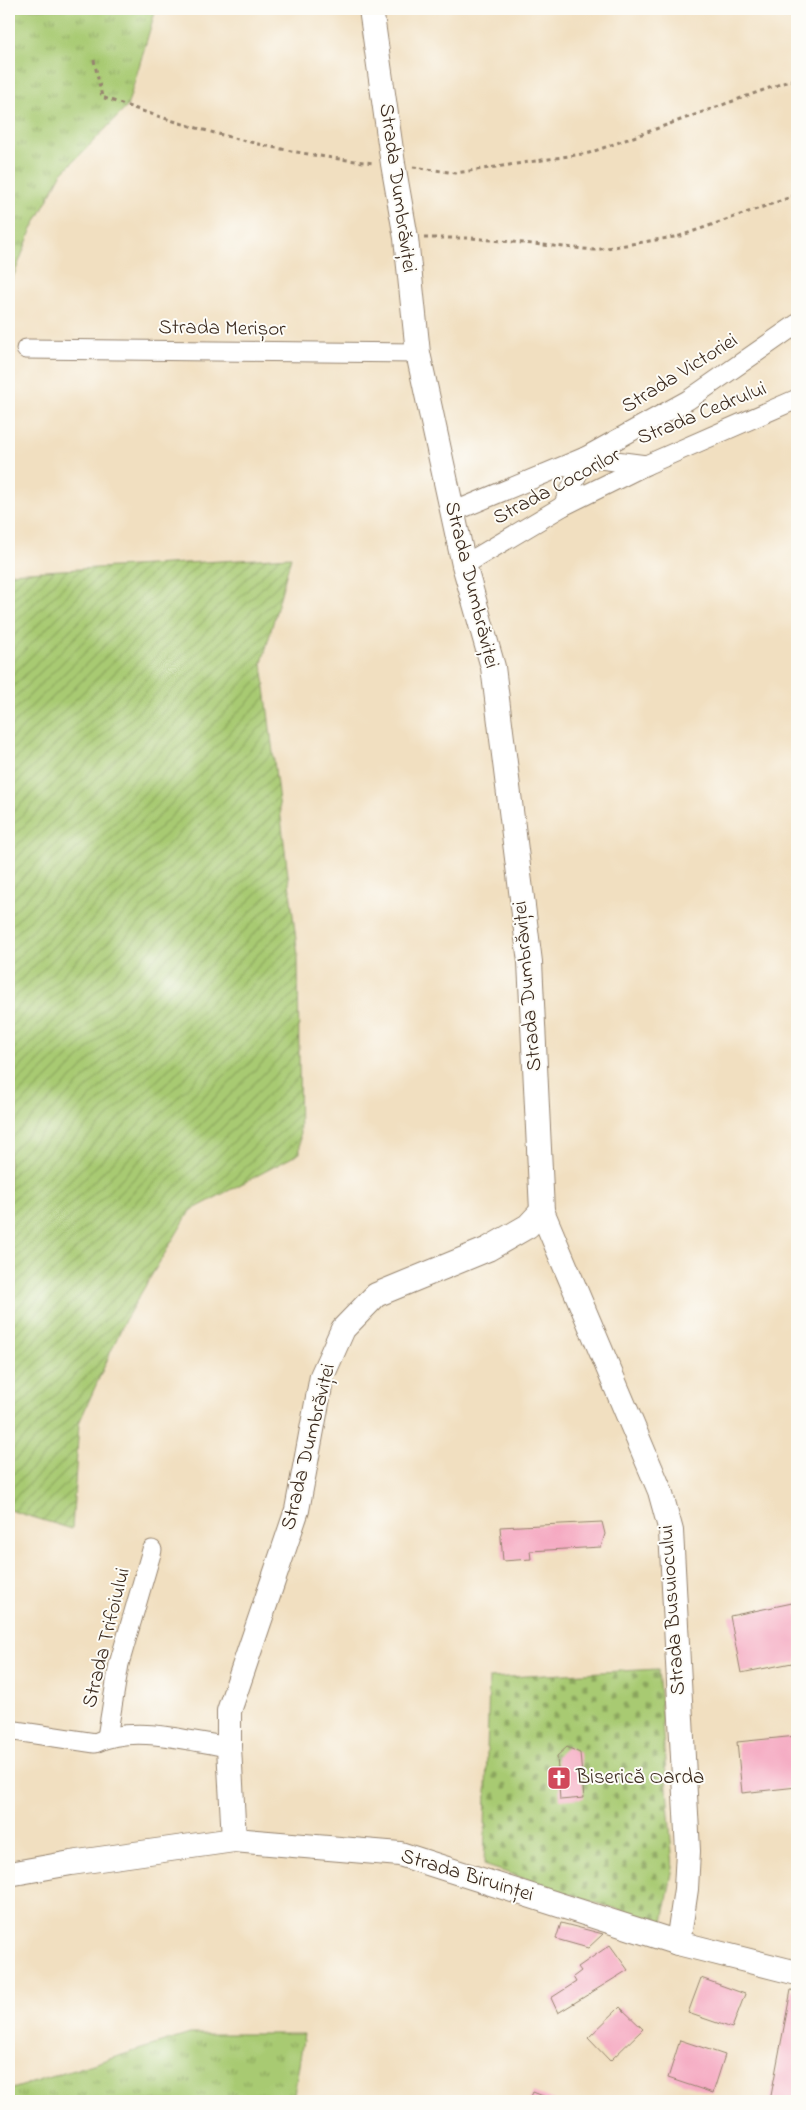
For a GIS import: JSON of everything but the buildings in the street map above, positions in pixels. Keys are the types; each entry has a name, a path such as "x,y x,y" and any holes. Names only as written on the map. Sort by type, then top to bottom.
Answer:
{"main road":[{"name":"Strada Dumbrăviței","path":"234,1840 228,1747 229,1711 297,1510 322,1376 343,1329 376,1295 488,1249 528,1226 542,1211 527,943 493,667 464,565 418,353 406,238 393,164 371,9"},
{"name":"Strada Busuiocului","path":"542,1211 660,1491 671,1531 688,1851 686,1889 678,1943"},
{"name":"Strada Biruinței","path":"9,1874 234,1840 400,1854 678,1943 797,1973"}],"street":[{"name":"Strada Victoriei","path":"585,457 688,400 797,324"},
{"name":"Strada Merișor","path":"26,349 418,353"},
{"name":"Strada Cedrului","path":"585,457 646,465 797,399"},
{"path":"563,506 585,457"},
{"name":"Strada Cocorilor","path":"453,512 585,457"},
{"name":"Strada Cocorilor","path":"464,565 563,506 646,465"},
{"name":"Strada Trifoiului","path":"107,1737 119,1664 152,1550"},
{"name":"Strada Trifoiului","path":"9,1730 95,1743 107,1737 137,1733 228,1747"}],"path":[{"path":"94,60 102,97 146,113 256,145 335,159 393,164 456,173 589,153 797,78"},
{"path":"406,238 471,238 595,250 680,236 797,195"}],"green space":[{"path":"9,9 156,9 127,107 61,174 31,231 9,288"},
{"path":"291,557 262,663 298,956 300,1153 190,1211 125,1320 79,1423 72,1529 9,1510 9,573"},
{"path":"658,1669 673,1868 663,1922 600,1904 484,1865 489,1678"},
{"path":"190,2034 304,2034 293,2101 9,2101 9,2090"}],"place":[{"name":"Biserică Oarda","path":"559,1778"}]}
